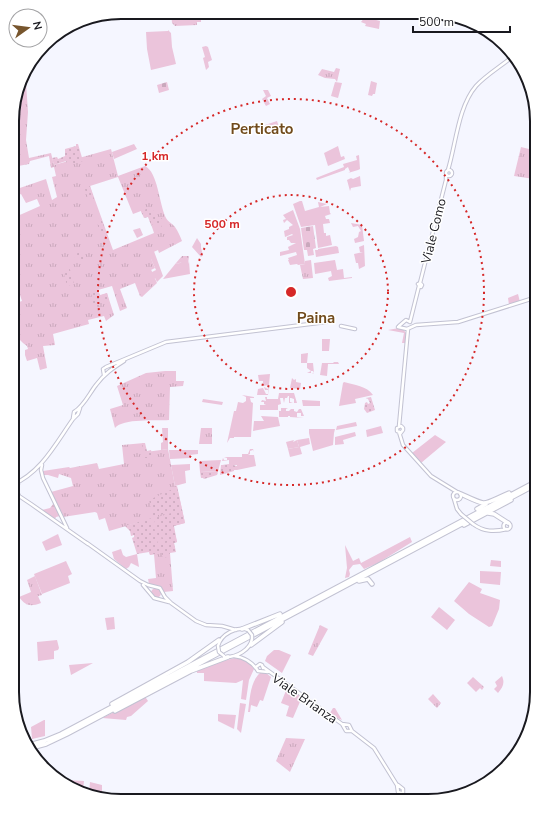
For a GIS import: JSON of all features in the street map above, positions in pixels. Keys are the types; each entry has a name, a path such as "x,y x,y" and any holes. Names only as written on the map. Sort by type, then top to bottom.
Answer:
{"highway":[{"path":"477,509 530,484"},
{"path":"34,744 52,738 99,715 524,487"},
{"path":"446,532 487,514 530,488"},
{"path":"242,629 293,612 530,488"},
{"path":"459,496 468,497 483,504 489,503"},
{"path":"498,508 496,512 498,516"},
{"path":"487,514 491,513 502,518 505,524"},
{"path":"348,584 366,579 371,580 372,584"},
{"path":"251,645 293,612"},
{"path":"35,747 54,741 99,715 117,701 188,662 219,640"},
{"path":"99,715 118,710 191,671 226,657"}],"main road":[{"path":"446,180 452,174 449,165 465,102 474,87 509,59"},
{"path":"450,171 446,172 446,175 450,176"},
{"name":"Viale Como","path":"407,325 420,285 446,175"},
{"path":"459,496 431,476 404,445 397,429 400,425 407,325 458,322 530,299"},
{"path":"106,372 103,369 166,342 326,322"},
{"path":"341,326 355,329"},
{"path":"19,484 44,462 76,413 106,372 127,359 146,350"},
{"path":"400,425 404,430 400,433"},
{"path":"41,472 44,462"},
{"path":"36,470 39,469 41,472 62,519 70,531"},
{"path":"19,482 26,478"},
{"path":"451,489 457,509 473,524 486,531 499,531 507,529"},
{"path":"19,496 57,518 62,519"},
{"path":"454,497 459,496"},
{"path":"454,497 459,496"},
{"path":"457,509 456,504 459,496"},
{"path":"57,518 59,524 126,572 148,585 160,588 171,603 202,624 222,626 236,630"},
{"path":"59,524 62,522 62,519"},
{"path":"499,531 505,524"},
{"path":"505,524 510,527 507,529"},
{"path":"505,524 507,529"},
{"path":"140,581 156,599 171,603"},
{"path":"151,595 151,590 155,587"},
{"path":"156,599 161,597 162,592"},
{"path":"222,626 225,631 224,636"},
{"path":"242,629 248,630 252,635 251,645 234,656 226,657 219,652 219,640 236,630 242,629"},
{"path":"246,649 245,656 248,661"},
{"path":"234,656 257,666 258,671 261,671 263,668"},
{"name":"Viale Brianza","path":"257,666 261,664 268,672 345,726"},
{"name":"Viale Brianza","path":"261,671 268,672"},
{"path":"345,726 349,725 350,730"},
{"path":"345,726 346,730 350,730"},
{"name":"Viale Brianza","path":"350,730 374,748 398,787 403,789 403,794"}],"green space":[{"path":"172,19 201,19 201,22 197,22 197,25 175,26 172,23"},
{"path":"363,19 380,21 379,29 365,26 366,24 361,22"},
{"path":"168,30 171,33 172,47 176,64 151,70 147,49 146,32"},
{"path":"202,47 208,47 212,60 208,62 209,67 206,70 203,58 205,57"},
{"path":"336,68 340,69 337,82 335,79 325,78 318,75 322,69 334,72"},
{"path":"371,81 377,83 375,94 372,96 368,95"},
{"path":"167,82 169,90 159,93 157,85"},
{"path":"335,82 342,83 338,98 331,96"},
{"path":"26,84 28,112 26,140 29,158 51,153 54,165 111,149 118,176 145,166 149,169 156,181 166,218 174,226 182,241 159,253 158,250 149,254 155,268 151,270 157,283 142,297 140,296 135,283 120,289 127,308 120,311 112,286 98,290 100,295 107,293 114,315 106,321 104,316 88,320 89,324 53,334 55,345 43,346 47,368 40,370 37,358 27,361 25,350 28,349 27,346 19,339 19,302 22,301 19,292 19,215 40,206 37,199 26,203 21,194 19,195 19,188 46,179 52,200 57,197 52,177 56,176 54,167 51,168 49,156 30,161 29,164 19,166 20,108 22,95","holes":["118,177 133,214 141,211 142,214 147,212 154,233 113,250 90,186"]},
{"path":"263,90 268,90 271,96 267,98 270,104 266,106 262,99 266,96"},
{"path":"277,121 279,127 267,131 265,125"},
{"path":"76,144 78,144 83,161 68,165 66,161 54,165 52,158 57,157 58,159 65,156 65,149 76,146"},
{"path":"134,144 137,149 114,159 112,152"},
{"path":"338,146 341,157 344,156 345,159 328,166 324,153"},
{"path":"521,147 530,149 530,178 514,176"},
{"path":"359,155 360,169 348,173 350,172 348,167 345,170 317,180 316,178 344,167 343,164 357,160 356,156"},
{"path":"360,176 361,186 351,188 350,191 347,180"},
{"path":"90,186 94,199 89,201 84,187"},
{"path":"302,201 305,211 319,207 318,202 327,204 320,207 329,206 331,214 325,216 326,219 329,219 330,223 323,224 324,233 326,233 326,236 330,235 332,245 318,248 315,225 301,227 293,204"},
{"path":"152,207 156,219 158,220 162,218 162,221 160,222 162,228 159,229 155,219 153,219 155,223 151,225 148,217 144,218 141,211"},
{"path":"293,210 300,229 305,264 290,265 288,258 297,255 296,252 280,256 280,252 289,250 288,247 296,243 291,243 287,240 287,237 293,235 292,234 285,237 284,231 293,225 287,220 284,223 283,220 286,219 283,215"},
{"path":"101,218 105,230 100,232 96,220"},
{"path":"351,223 362,225 364,241 355,243 354,239 358,237 359,232 361,231 358,226 353,227"},
{"path":"313,226 316,248 313,249 314,255 308,256 307,250 304,250 301,228"},
{"path":"140,228 143,235 137,238 133,230"},
{"path":"197,238 201,244 203,255 201,257 192,247"},
{"path":"151,243 163,276 157,282 155,278 137,286 148,264 152,272 156,270 151,259 147,261"},
{"path":"364,245 365,266 359,269 354,254 363,252 360,252 359,247"},
{"path":"336,246 338,247 339,253 316,257 315,250"},
{"path":"82,252 84,259 76,261 74,254"},
{"path":"182,256 189,256 188,264 183,265 181,262 178,264 176,263"},
{"path":"311,260 313,278 303,279 300,265 305,264 305,261"},
{"path":"335,260 337,270 343,269 344,278 352,278 329,281 328,278 332,276 331,271 315,274 314,263"},
{"path":"189,261 190,274 163,279 176,263 178,264 181,262 188,264"},
{"path":"69,266 74,284 67,286 63,269"},
{"path":"98,290 100,296 107,293 109,302 107,303 104,298 98,300 100,306 94,308 91,293"},
{"path":"518,294 520,302 509,305 508,298"},
{"path":"399,328 403,329 406,333 405,343 402,343 404,333 388,330"},
{"path":"322,339 330,339 329,351 322,351"},
{"path":"308,353 307,363 301,363 301,354"},
{"path":"338,362 339,364 328,364 327,376 320,375 322,363"},
{"path":"307,363 313,363 314,373 307,368"},
{"path":"176,371 176,381 184,381 183,386 170,387 169,420 132,421 119,425 115,428 110,409 123,405 117,386 146,373"},
{"path":"270,374 268,395 257,395 258,389 263,388 266,394 268,394 268,390 265,390 264,387 268,389 268,385 263,386 263,381 259,381 258,375"},
{"path":"292,378 294,380 296,379 296,382 301,383 300,389 290,388"},
{"path":"344,382 364,388 373,395 355,399 356,403 339,406"},
{"path":"279,393 294,393 297,403 294,403 294,399 290,398 290,402 293,403 289,403 288,396 285,398 284,403 283,398 280,398 281,404 278,405 278,410 260,410 260,405 266,405 264,402 261,402 262,400 266,401 265,397 267,397 267,399 278,399"},
{"path":"242,395 254,397 250,398 251,402 253,403 251,437 230,438 227,443 234,411 236,411 238,402 243,403 246,401 246,397"},
{"path":"371,397 375,410 367,413 364,409 365,403 370,403 366,398"},
{"path":"203,399 223,402 222,405 202,402"},
{"path":"302,400 320,401 320,406 303,406"},
{"path":"281,408 288,408 286,411 294,409 294,411 297,412 301,409 304,416 301,416 301,413 297,413 297,417 304,418 290,417 290,416 279,417 279,411 281,411"},
{"path":"261,416 278,417 280,426 253,431 254,421 264,421"},
{"path":"356,422 357,426 336,430 337,426"},
{"path":"381,426 383,433 367,437 366,430"},
{"path":"162,428 168,428 168,449 161,450 161,443 163,442"},
{"path":"201,428 212,428 212,444 199,444"},
{"path":"309,429 335,429 334,433 309,433"},
{"path":"355,432 356,436 343,440 344,444 335,445 335,437"},
{"path":"309,433 334,433 333,445 313,451"},
{"path":"435,435 446,442 421,463 412,453"},
{"path":"309,438 310,444 300,447 302,454 290,457 288,449 299,447 297,440"},
{"path":"294,440 293,442 297,440 299,447 288,449 286,442"},
{"path":"142,443 145,443 147,451 151,450 153,458 144,458"},
{"path":"144,443 146,452 168,449 175,486 177,486 185,523 174,526 177,542 174,543 176,552 170,553 173,591 164,592 159,586 149,584 148,579 156,578 154,554 150,555 146,536 140,522 109,531 105,518 99,520 97,513 95,512 63,517 51,492 73,486 71,478 59,474 58,478 43,475 43,471 97,463 99,469 124,464 122,445"},
{"path":"250,449 253,449 254,452 253,450 250,451 250,454 248,455 254,455 256,466 237,470 237,465 222,465 229,464 229,460 222,461 223,458 224,460 227,460 227,458 224,457 242,457 242,454 248,454"},
{"path":"169,450 198,450 198,454 190,455 191,458 170,459"},
{"path":"221,460 218,471 200,472 199,461"},
{"path":"190,464 190,470 185,471 186,483 175,486 171,465"},
{"path":"221,465 237,466 237,470 220,475"},
{"path":"218,471 217,475 204,479 201,478 200,472"},
{"path":"177,487 185,523 173,526 177,542 174,543 175,551 170,552 170,554 166,554 167,557 163,558 161,551 165,550 164,547 160,547 160,545 170,542 160,544 158,539 168,537 158,538 154,518 175,512 153,516 149,500"},
{"path":"54,503 60,516 56,517 55,519 42,510 50,508"},
{"path":"152,518 160,553 150,555 149,552 137,554 132,538 134,535 131,536 130,531 125,526"},
{"path":"58,534 62,545 46,551 42,542"},
{"path":"410,537 412,542 378,563 364,569 360,564 353,565 349,570 349,577 345,578 347,568 345,545 353,561 359,558 361,563"},
{"path":"121,549 123,555 126,557 137,554 139,567 131,563 126,569 114,559 112,552"},
{"path":"491,560 501,561 501,567 490,566"},
{"path":"66,561 72,574 68,576 70,583 42,594 34,574"},
{"path":"480,571 501,572 500,585 480,583"},
{"path":"35,576 42,595 38,596 41,603 28,605 19,597 31,592 27,580"},
{"path":"469,582 482,589 480,593 500,600 499,609 492,626 489,627 469,614 454,601"},
{"path":"154,588 158,588 160,589 160,597 154,598 151,595 151,591"},
{"path":"439,607 455,620 447,630 431,617"},
{"path":"114,617 115,629 107,630 105,618"},
{"path":"320,625 328,629 313,656 308,654"},
{"path":"57,640 59,648 58,650 54,651 54,659 38,661 37,642"},
{"path":"274,650 279,650 291,655 282,673 265,661 267,656"},
{"path":"235,658 244,660 254,667 249,680 246,700 241,699 243,680 236,683 204,681 204,673 197,673 197,671 210,664"},
{"path":"93,663 71,675 69,665"},
{"path":"260,673 266,673 271,677 263,701 260,700 257,707 251,705 250,712 248,712 252,686"},
{"path":"502,676 503,685 498,693 494,689 497,686 495,682"},
{"path":"473,677 484,687 482,690 480,688 476,692 467,683"},
{"path":"287,688 302,697 293,718 286,716 289,706 281,703"},
{"path":"433,694 441,703 437,708 428,699"},
{"path":"143,698 146,698 148,701 131,716 127,717 126,720 102,718"},
{"path":"240,703 246,704 241,733 237,729"},
{"path":"333,708 335,708 342,720 330,713"},
{"path":"218,714 236,715 234,729 218,721"},
{"path":"44,720 45,736 32,739 31,727"},
{"path":"286,738 305,739 290,772 276,761"},
{"path":"70,780 84,781 83,787"},
{"path":"90,782 102,785 102,792 89,789"}],"district":[{"name":"Perticato","path":"262,129"},
{"name":"Paina","path":"316,318"}]}
